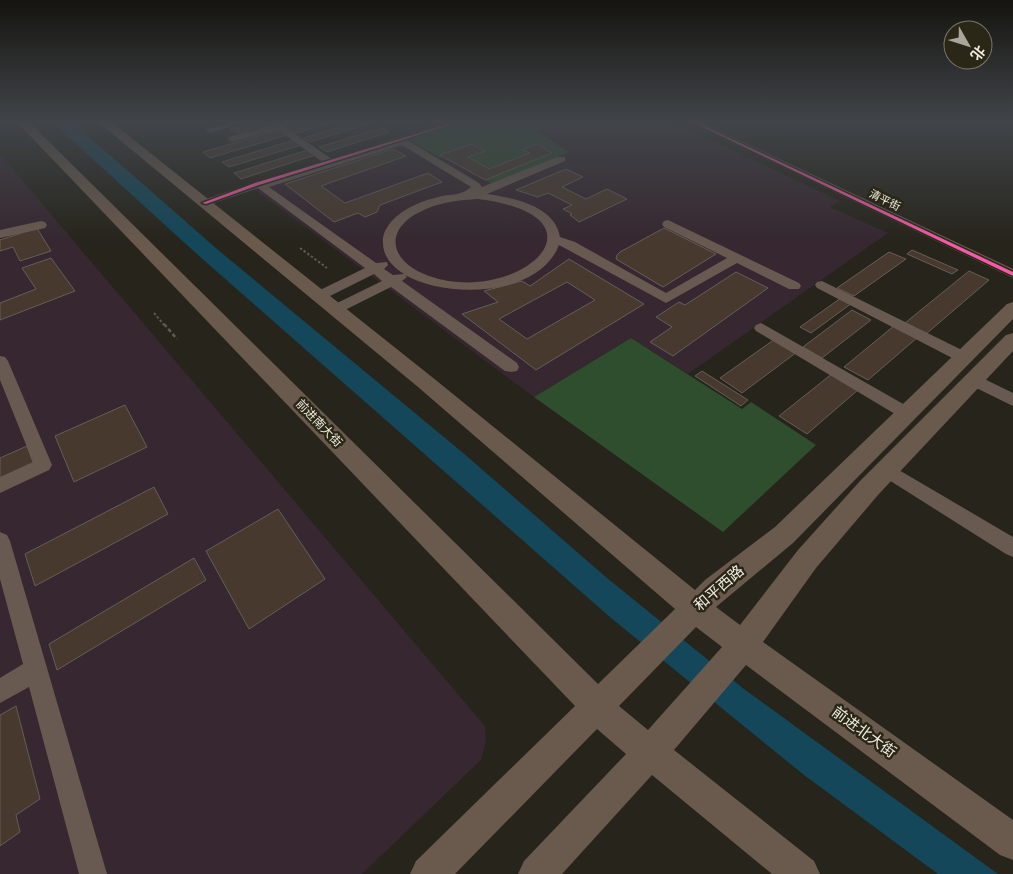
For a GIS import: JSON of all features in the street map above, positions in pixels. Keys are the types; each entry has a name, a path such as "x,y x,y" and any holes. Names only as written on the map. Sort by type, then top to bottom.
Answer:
{"main road":[{"name":"前进南大街","path":"62,162 607,716"},
{"path":"153,162 336,310 695,620"},
{"name":"和平西路","path":"429,874 607,716 636,667 695,620 715,589 784,535 1013,308"},
{"path":"537,874 650,753 734,657 807,559 887,470 1013,339"},
{"name":"前进北大街","path":"695,620 734,657 1013,842"},
{"path":"607,716 650,753 801,874"}],"street":[{"path":"204,203 328,162"},
{"path":"340,162 263,186 264,190 511,367"},
{"path":"436,162 475,185 477,187 473,196"},
{"path":"473,196 508,200 533,210 549,225 553,239 548,255 537,266 519,276 472,286 447,284 425,279 410,272 394,260 390,254 388,242 391,230 399,220 412,211 428,204 473,196 554,162"},
{"name":"清平街","path":"778,162 1013,274"},
{"path":"668,224 794,286"},
{"path":"0,234 40,225"},
{"path":"553,239 571,245 666,299 736,258"},
{"path":"319,296 394,260"},
{"path":"336,310 410,272"},
{"path":"822,285 963,357"},
{"path":"761,328 906,413"},
{"path":"0,361 43,465 0,485"},
{"path":"974,380 1013,400"},
{"path":"887,470 1013,548"},
{"path":"0,541 93,874"},
{"path":"0,691 36,670"}],"path":[{"path":"300,248 327,268"},
{"path":"154,313 177,339"}],"shaded area":[{"path":"0,162 7,162 485,726 486,740 481,760 362,874 0,874"},
{"path":"326,162 757,162 840,201 830,207 888,233 688,374 631,338 534,397 250,186"}],"green space":[{"path":"476,162 507,162 489,169"},
{"path":"529,162 545,162 492,184 485,180"},
{"path":"631,338 742,409 751,402 816,445 723,532 534,397"}],"water":[{"path":"96,162 118,162 217,249 462,452 607,578 744,689 998,874 938,874 804,775 611,618 199,256"}],"building":[{"path":"223,162 246,162 229,167"},
{"path":"270,162 294,162 241,179 234,173"},
{"path":"354,162 390,162 321,186 345,203 428,173 442,182 380,205 377,212 365,217 358,213 334,222 285,184"},
{"path":"452,162 476,162 489,169 507,162 530,162 485,180"},
{"path":"566,169 583,177 562,187 586,199 607,189 627,199 579,222 570,215 572,214 563,209 572,205 548,193 538,197 516,190"},
{"path":"37,228 51,251 20,261 13,247 0,251 0,240"},
{"path":"664,228 716,254 663,287 616,259 620,252"},
{"path":"912,250 958,270 952,274 907,254"},
{"path":"889,252 906,259 854,296 837,288"},
{"path":"51,258 75,291 0,320 0,303 36,289 22,268"},
{"path":"569,259 644,304 536,370 462,314 498,302 484,291 522,281 530,286","holes":["567,282 595,300 527,339 499,319"]},
{"path":"969,271 989,280 926,334 905,323"},
{"path":"736,272 768,288 673,356 650,342 672,327 656,317 679,302 685,305"},
{"path":"841,298 852,303 811,333 800,327"},
{"path":"852,310 871,320 822,358 803,347"},
{"path":"895,325 918,337 868,380 844,367"},
{"path":"775,339 797,352 742,393 720,378"},
{"path":"702,371 748,400 741,406 695,376"},
{"path":"833,373 859,389 807,434 779,416"},
{"path":"125,405 147,447 74,482 55,436"},
{"path":"27,446 34,465 0,481 0,458"},
{"path":"154,487 168,514 35,586 25,554"},
{"path":"278,509 325,579 249,629 206,551"},
{"path":"194,558 206,580 57,670 49,644"},
{"path":"16,706 40,799 16,815 20,832 0,846 0,715"}],"cycle path":[{"path":"204,203 329,162"},
{"path":"778,162 1013,274"}]}
